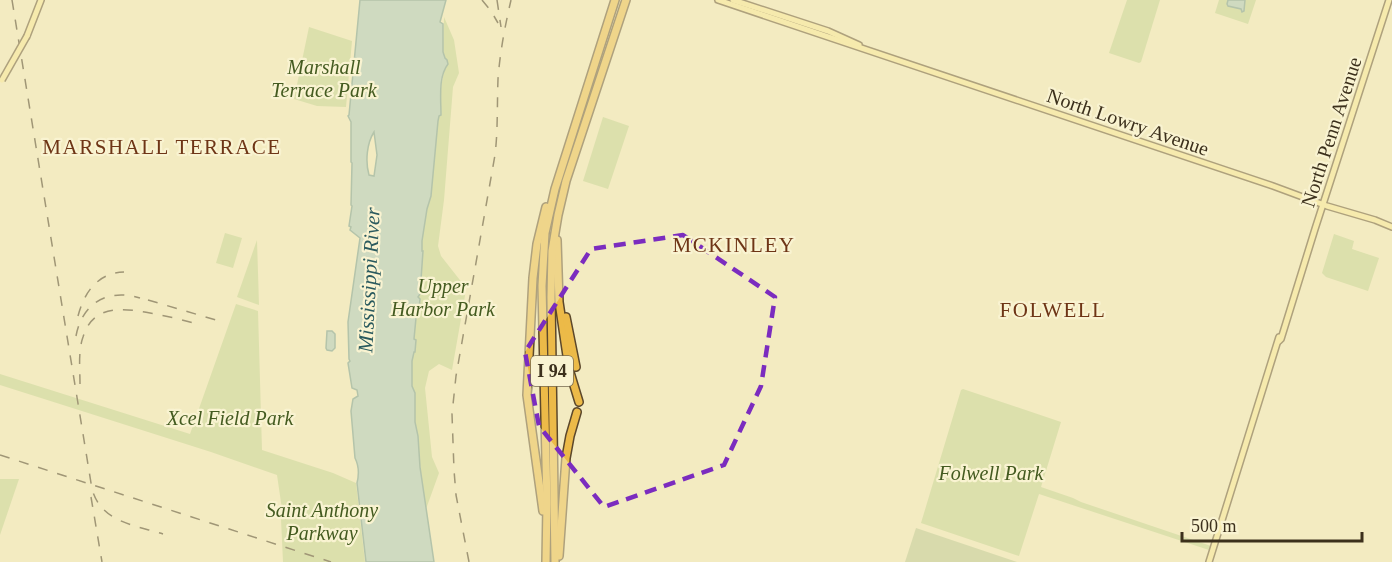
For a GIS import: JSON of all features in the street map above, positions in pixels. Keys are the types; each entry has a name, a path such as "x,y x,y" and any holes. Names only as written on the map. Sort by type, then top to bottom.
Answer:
{"highway":[{"name":"I 94","path":"546,562 547,504 542,286 545,233 555,189 615,0"},
{"name":"I 94","path":"557,562 551,273 555,233 566,181 626,0"},
{"path":"566,181 558,234 559,298 569,369 579,402"},
{"path":"546,562 542,507 527,395 536,250 545,209 555,189"},
{"path":"559,268 576,368"},
{"path":"557,562 567,454 577,412"}],"main road":[{"path":"1,82 27,36 41,0"},
{"name":"North Lowry Avenue","path":"718,0 858,48 864,48"},
{"name":"North Lowry Avenue","path":"734,0 828,31 887,58 1392,226"},
{"name":"North Penn Avenue","path":"1209,562 1389,0"}],"highlighted area":[{"path":"683,235 775,297 761,386 724,465 604,507 539,426 525,352 591,249"}],"green space":[{"path":"1127,0 1160,0 1139,63 1109,53"},
{"path":"1219,0 1256,0 1248,24 1215,13"},
{"name":"Upper Harbor Park","path":"444,17 454,40 459,73 453,87 438,246 441,256 463,284 465,296 452,370 439,364 429,371 425,388 432,457 439,473 426,509 415,422 412,361 420,299 418,297 422,241 431,196 438,121 441,114 441,88 445,67"},
{"name":"Marshall Terrace Park","path":"309,27 352,41 346,107 317,106 294,99"},
{"path":"603,117 629,126 608,189 583,181"},
{"path":"225,233 242,238 233,268 216,263"},
{"path":"1334,234 1354,241 1352,249 1379,258 1368,291 1326,277 1322,273"},
{"path":"257,240 259,305 237,297"},
{"path":"236,304 258,311 262,450 333,473 356,483 365,562 283,562 281,519 283,516 277,475 0,385 0,374 190,434"},
{"name":"Folwell Park","path":"963,389 1061,422 1041,487 1214,547 1212,551 1039,494 1019,556 921,523"},
{"path":"0,479 19,479 0,535"},
{"path":"916,528 1017,562 905,562"}],"water":[{"name":"Mississippi River","path":"360,0 446,0 440,22 443,24 443,52 448,64 441,82 441,115 438,121 431,196 422,241 418,297 420,299 414,339 416,340 415,352 412,361 415,422 434,562 366,562 351,411 353,399 358,396 357,390 352,388 348,363 350,361 348,322 360,238 350,230 349,226 352,206 352,163 349,115","holes":["374,132 377,155 374,176 369,175 367,152"]},
{"path":"1228,0 1245,0 1244,11 1228,6"},
{"path":"327,331 335,334 335,348 332,351 326,348"}],"railway":[{"path":"12,0 92,489 96,500 111,515 130,525 163,534"},
{"path":"482,0 498,23"},
{"path":"497,0 501,27"},
{"path":"469,562 456,495 452,414 456,376 495,155 499,69 511,0"},
{"path":"78,316 88,292 99,280 124,272"},
{"path":"76,336 84,315 98,301 117,295 140,298"},
{"path":"148,300 216,320"},
{"path":"80,384 81,342 88,326 101,314 130,310 163,315 200,325"},
{"path":"0,455 331,562"},
{"path":"91,497 102,562"}],"district":[{"name":"MARSHALL TERRACE","path":"162,147"},
{"name":"MCKINLEY","path":"734,245"},
{"name":"FOLWELL","path":"1053,310"}],"park label":[{"name":"Xcel Field Park","path":"230,418"},
{"name":"Saint Anthony Parkway","path":"322,522"}]}
